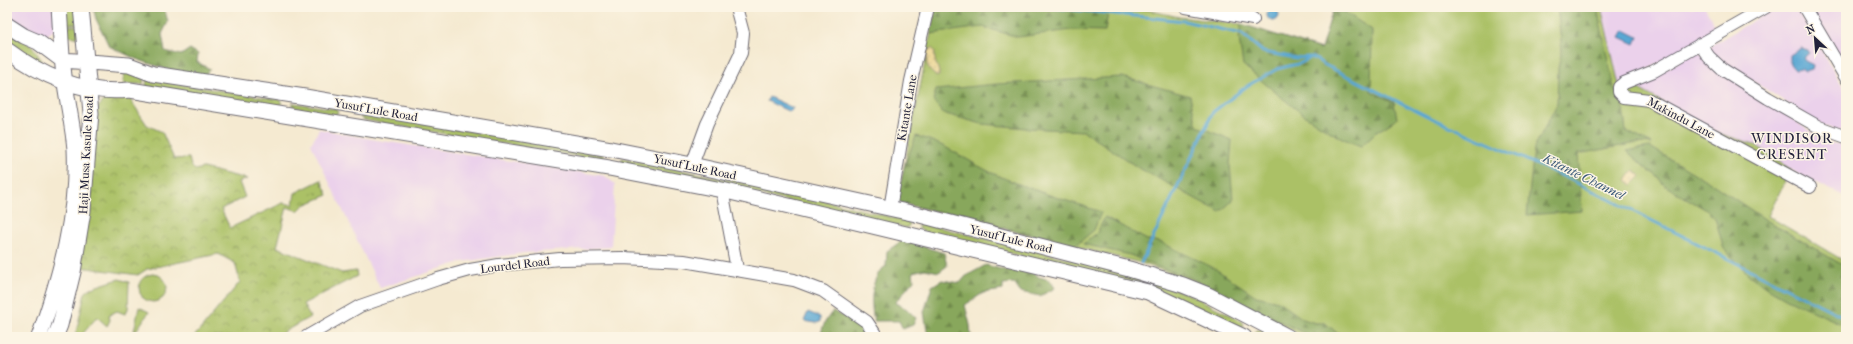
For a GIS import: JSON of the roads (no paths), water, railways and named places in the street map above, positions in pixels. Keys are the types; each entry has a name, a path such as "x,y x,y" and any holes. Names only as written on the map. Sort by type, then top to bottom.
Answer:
{"main road":[{"name":"Haji Musa Kasule Road","path":"39,337 61,268 71,213 75,150 62,60 59,7"},
{"name":"Haji Musa Kasule Road","path":"55,337 60,325 73,272 84,211 91,112 90,88 81,7"},
{"path":"8,25 24,36 38,42 62,60 86,60"},
{"name":"Yusuf Lule Road","path":"7,50 26,64 65,83 90,88 118,92 130,90 344,124 609,168 722,190 1148,292 1243,337"},
{"name":"Yusuf Lule Road","path":"86,60 129,65 153,74 350,105 611,149 692,165 916,214 1129,269 1183,285 1208,295 1288,337"},
{"path":"285,115 289,96"},
{"path":"344,124 350,105"},
{"path":"609,168 611,149"},
{"path":"1243,337 1252,318"}],"street":[{"path":"692,165 707,124 741,53 743,33 739,13 736,7"},
{"name":"Kitante Lane","path":"890,209 911,81 928,7"},
{"path":"1186,7 1253,19"},
{"name":"Makindu Lane","path":"1766,7 1654,71 1624,83 1619,87 1619,92 1624,97 1649,100 1810,187"},
{"path":"1804,7 1846,78"},
{"path":"1700,44 1709,57 1728,73 1819,127 1846,137"},
{"path":"722,190 737,269"},
{"name":"Lourdel Road","path":"306,337 360,306 438,279 470,270 499,265 560,259 623,258 684,261 794,280 823,290 867,322 877,337"}],"water":[{"path":"1275,9 1278,10 1278,20 1271,21 1268,20 1267,13 1268,10"},
{"path":"1624,30 1638,37 1635,44 1620,37"},
{"path":"1801,48 1808,50 1809,53 1803,58 1805,61 1813,65 1812,70 1806,72 1802,69 1795,70 1790,64 1790,55"},
{"path":"769,97 793,108 790,112 767,101"},
{"path":"808,312 820,317 820,322 816,323 804,321"}],"waterway":[{"path":"1047,7 1184,21 1242,34 1263,52 1296,58 1310,57"},
{"name":"Kitante Channel","path":"1312,57 1427,116 1567,178 1846,318"},
{"path":"1141,263 1213,112 1247,86 1277,69 1301,63 1312,57"}],"district":[{"name":"WINDISOR CRESENT","path":"1792,146"}]}
